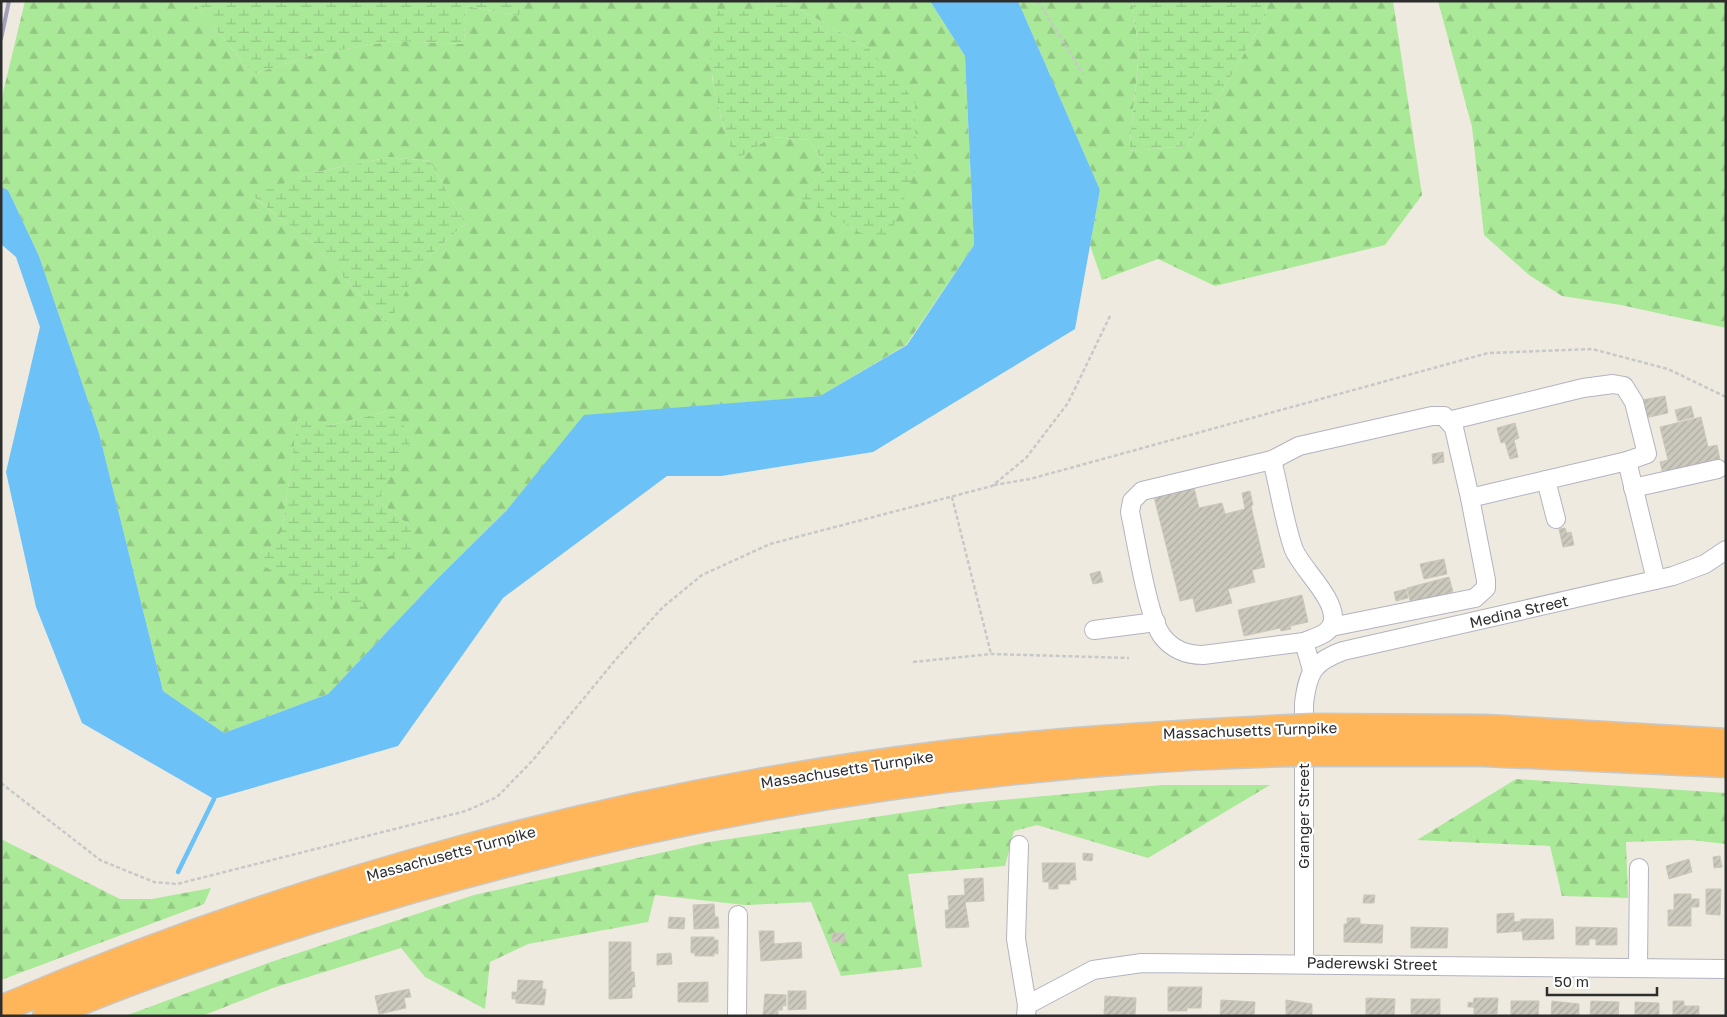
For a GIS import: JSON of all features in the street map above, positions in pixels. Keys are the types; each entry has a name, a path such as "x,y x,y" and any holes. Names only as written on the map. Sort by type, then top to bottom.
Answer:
{"highway":[{"name":"Massachusetts Turnpike","path":"46,1016 204,956 342,910 493,867 638,832 730,814 917,783 1303,740 1486,728 1726,742"},
{"name":"Massachusetts Turnpike","path":"1,1009 173,941 352,881 487,843 655,803 841,769 938,755 1062,742 1303,740 1484,753 1726,764"}],"street":[{"path":"1448,421 1583,388 1613,384 1624,386 1634,402 1647,454 1627,461 1470,498"},
{"path":"1432,416 1444,416 1454,428 1470,498 1486,588 1475,598 1331,627 1322,635 1304,642 1203,656 1187,655 1175,648 1162,636 1156,622 1130,512 1132,502 1142,491 1272,460 1299,446 1432,416"},
{"path":"1272,460 1294,550 1331,608 1333,619 1331,627"},
{"path":"1627,461 1656,580"},
{"path":"1633,488 1718,469"},
{"path":"1546,480 1556,519"},
{"name":"Medina Street","path":"1312,670 1321,661 1343,651 1656,580 1692,570 1726,550"},
{"path":"1094,630 1156,622"},
{"path":"1304,642 1312,670"},
{"name":"Granger Street","path":"1304,963 1304,703 1312,670"},
{"path":"1020,845 1016,939 1026,1010"},
{"path":"1638,968 1639,868"},
{"path":"737,1016 738,915"},
{"name":"Paderewski Street","path":"1026,1010 1093,970 1142,963 1304,963 1726,969"}],"path":[{"path":"1038,1 1083,74"},
{"path":"992,486 1026,458 1068,403 1111,314"},
{"path":"1,783 100,860 154,882 177,884 466,811 497,797 533,760 656,614 702,575 770,544 992,486 1039,476 1488,353 1592,349 1668,369 1726,396"},
{"path":"952,497 991,654"},
{"path":"914,662 991,654 1129,658"}],"green space":[{"path":"25,1 192,1 253,74 312,55 392,41 464,44 466,6 519,16 523,1 767,1 765,11 718,11 712,78 721,118 735,161 771,137 809,140 826,166 802,197 861,233 868,48 789,3 791,1 930,1 965,56 974,245 906,345 820,396 584,416 506,511 437,579 328,694 224,733 163,691 99,433 39,256 8,190 1,187 1,101","holes":["390,157 430,161 465,224 421,263 387,324 311,242 253,197 307,174","388,411 377,500 409,525 357,567 261,564 282,531 298,418 331,425"]},
{"path":"192,1 523,1 519,16 466,6 464,44 392,41 312,55 253,74"},
{"path":"767,1 791,1 789,3 868,48 915,100 916,169 889,237 861,233 801,198 826,166 809,140 771,137 735,161 714,87 710,57 711,33 718,11 765,11"},
{"path":"1018,1 1132,1 1139,53 1129,151 1187,146 1217,100 1266,16 1265,1 1393,1 1422,195 1385,245 1215,286 1158,259 1102,280 1090,245 1100,190"},
{"path":"1132,1 1265,1 1266,16 1217,100 1187,146 1129,151 1139,53"},
{"path":"1438,1 1726,1 1726,328 1621,305 1562,296 1529,275 1484,235 1472,127"},
{"path":"390,157 430,161 465,224 421,263 388,325 311,242 252,196 307,174"},
{"path":"388,411 414,436 377,500 409,525 414,548 357,567 364,607 317,596 260,564 282,531 298,417 331,425"},
{"path":"1516,779 1726,793 1726,844 1691,840 1626,842 1628,898 1562,896 1550,846 1417,840"},
{"path":"1162,785 1270,785 1148,858 1037,825 1014,831 1005,866 908,874 922,967 841,976 811,902 745,905 655,895 648,922 528,944 490,962 485,1009 425,977 401,948 273,988 202,1016 125,1016 268,963 474,895 709,842 961,804"},
{"path":"1,839 120,899 152,899 211,888 204,904 1,980"}],"water":[{"path":"930,1 1018,1 1100,190 1075,329 873,452 721,476 667,476 503,598 398,746 214,799 82,723 36,607 6,472 40,327 16,257 1,244 1,187 8,190 39,256 99,433 163,691 224,733 328,694 437,579 506,511 584,415 820,396 907,345 974,245 965,56"}],"building":[{"path":"1665,396 1668,413 1645,418 1642,400"},
{"path":"1691,406 1694,417 1678,421 1675,410"},
{"path":"1701,417 1708,447 1717,445 1720,460 1663,474 1660,462 1668,460 1660,427"},
{"path":"1515,423 1519,438 1514,440 1518,457 1510,459 1505,442 1501,443 1497,428"},
{"path":"1443,452 1444,462 1433,464 1432,454"},
{"path":"1194,488 1199,508 1222,503 1225,514 1245,509 1242,493 1250,491 1253,505 1251,506 1265,567 1252,570 1255,582 1228,589 1232,603 1196,612 1193,598 1180,601 1154,497"},
{"path":"1565,528 1567,533 1571,532 1574,545 1563,547 1559,529"},
{"path":"1444,559 1447,574 1424,579 1420,564"},
{"path":"1100,571 1103,582 1093,584 1090,574"},
{"path":"1449,577 1453,592 1411,604 1407,588"},
{"path":"1406,589 1408,598 1396,601 1394,592"},
{"path":"1302,595 1308,622 1290,626 1291,629 1281,631 1280,628 1244,636 1238,610"},
{"path":"1083,853 1093,854 1092,861 1083,860"},
{"path":"1720,856 1722,867 1714,868 1713,857"},
{"path":"1689,859 1692,872 1669,879 1666,866"},
{"path":"1042,863 1075,863 1076,880 1070,880 1070,884 1058,884 1058,889 1049,889 1049,882 1043,882"},
{"path":"983,878 984,901 965,902 969,927 946,928 945,910 949,910 948,896 965,895 964,879"},
{"path":"1706,889 1721,889 1720,915 1706,914"},
{"path":"1674,894 1691,894 1691,899 1699,899 1699,907 1691,907 1691,926 1668,926 1668,910 1674,910"},
{"path":"1364,895 1375,895 1374,903 1363,903"},
{"path":"714,904 715,917 718,917 719,928 694,929 693,905"},
{"path":"1514,913 1514,922 1521,921 1521,919 1553,919 1554,939 1523,940 1522,931 1497,933 1497,914"},
{"path":"669,917 685,918 684,929 668,928"},
{"path":"1347,918 1360,918 1360,924 1383,925 1382,943 1344,942 1344,924 1347,924"},
{"path":"1411,927 1448,928 1447,948 1411,948"},
{"path":"1576,927 1617,928 1617,945 1596,945 1596,939 1589,939 1589,945 1576,945"},
{"path":"759,931 774,931 774,944 801,942 802,958 761,961"},
{"path":"832,933 845,933 845,942 832,942"},
{"path":"691,937 714,937 714,940 718,940 718,954 714,953 714,956 695,956 695,953 691,953"},
{"path":"609,942 631,942 631,972 634,972 635,987 632,987 632,998 609,999"},
{"path":"671,953 672,964 657,965 657,954"},
{"path":"518,980 543,981 542,989 546,989 544,1005 516,1003 516,999 512,999 512,992 517,992"},
{"path":"708,982 708,1002 678,1002 678,983"},
{"path":"1168,987 1202,987 1201,1008 1187,1008 1187,1011 1168,1011"},
{"path":"409,989 411,997 404,998 406,1008 379,1014 375,996"},
{"path":"788,991 806,991 806,1009 788,1010"},
{"path":"765,994 786,995 786,1006 783,1005 782,1010 778,1010 778,1016 763,1016"},
{"path":"1105,996 1136,998 1135,1015 1107,1016 1104,1014"},
{"path":"1366,998 1395,999 1394,1016 1366,1016"},
{"path":"1474,998 1498,998 1497,1014 1474,1014 1474,1007 1468,1007 1468,1002 1473,1003"},
{"path":"1411,999 1440,999 1440,1016 1411,1016"},
{"path":"1221,1000 1255,1002 1254,1016 1220,1016"},
{"path":"1286,1000 1312,1004 1312,1016 1286,1016"},
{"path":"1511,1001 1539,1001 1538,1016 1511,1016"},
{"path":"1552,1001 1579,1004 1579,1016 1551,1016"},
{"path":"1591,1001 1619,1002 1618,1016 1590,1016"},
{"path":"1673,1001 1684,1001 1684,1006 1699,1006 1699,1016 1673,1016"},
{"path":"1635,1002 1659,1003 1659,1016 1635,1016"}],"waterway":[{"path":"178,872 214,799"}],"railway":[{"path":"1,39 9,1"}]}
